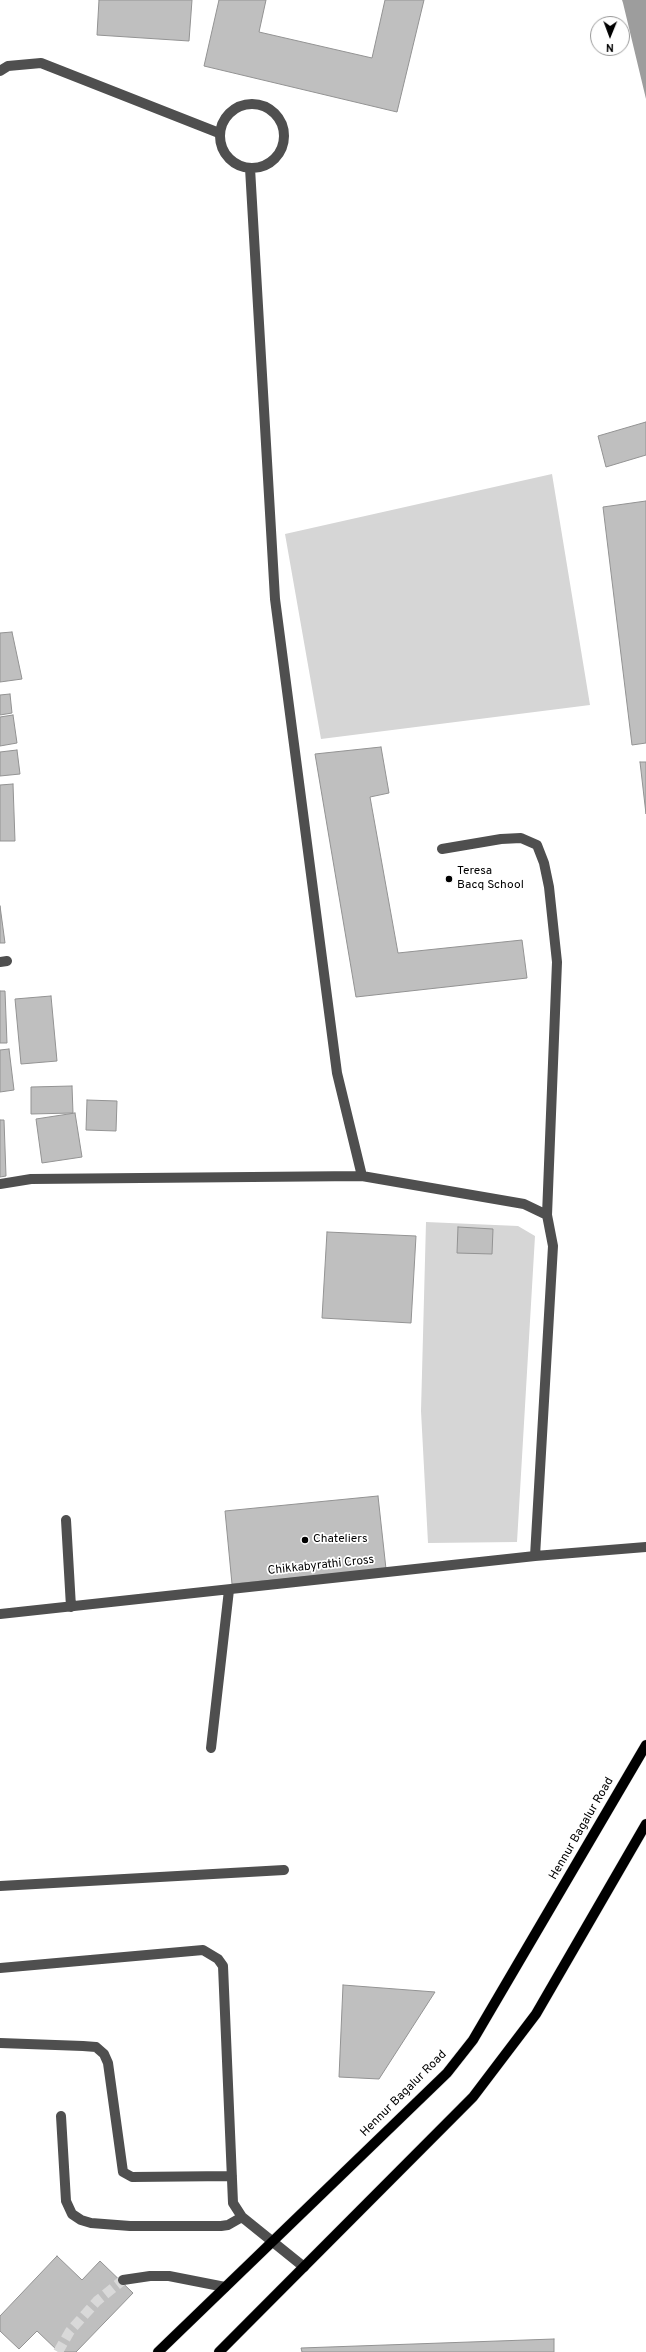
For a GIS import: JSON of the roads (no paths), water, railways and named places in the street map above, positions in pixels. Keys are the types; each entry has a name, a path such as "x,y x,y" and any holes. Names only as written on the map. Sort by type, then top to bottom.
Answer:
{"main road":[{"name":"Hennur Bagalur Road","path":"158,2352 447,2072 473,2040 646,1745"},
{"path":"220,2352 473,2097 536,2014 646,1824"}],"street":[{"path":"0,71 13,64 41,63 219,133"},
{"path":"246,104 267,108 275,114 284,134 283,144 271,162 261,167 250,168 231,161 222,148 219,133 228,115 246,104"},
{"path":"250,168 275,599 337,1073 362,1176"},
{"path":"442,849 501,839 521,838 537,845 544,863 549,887 557,962 547,1215 553,1246 535,1556"},
{"path":"0,1184 31,1178 362,1176 524,1204 547,1215"},
{"path":"66,1520 71,1607"},
{"name":"Chikkabyrathi Cross","path":"0,1614 535,1556 646,1547"},
{"path":"212,1748 229,1590"},
{"path":"0,1886 284,1870"},
{"path":"0,1968 203,1950 218,1960 223,1966 233,2203 242,2217 273,2240 304,2267"},
{"path":"0,2043 96,2047 104,2054 108,2063 123,2172 132,2177 232,2176"},
{"path":"61,2116 66,2201 72,2214 81,2220 91,2223 130,2226 221,2226 228,2225 242,2217"},
{"path":"123,2280 150,2276 169,2276 225,2287"}],"tunnel":[{"path":"58,2352 70,2331 97,2301 123,2280"}],"place":[{"name":"Teresa Bacq School","path":"449,879"},
{"name":"Chateliers","path":"305,1540"}]}
